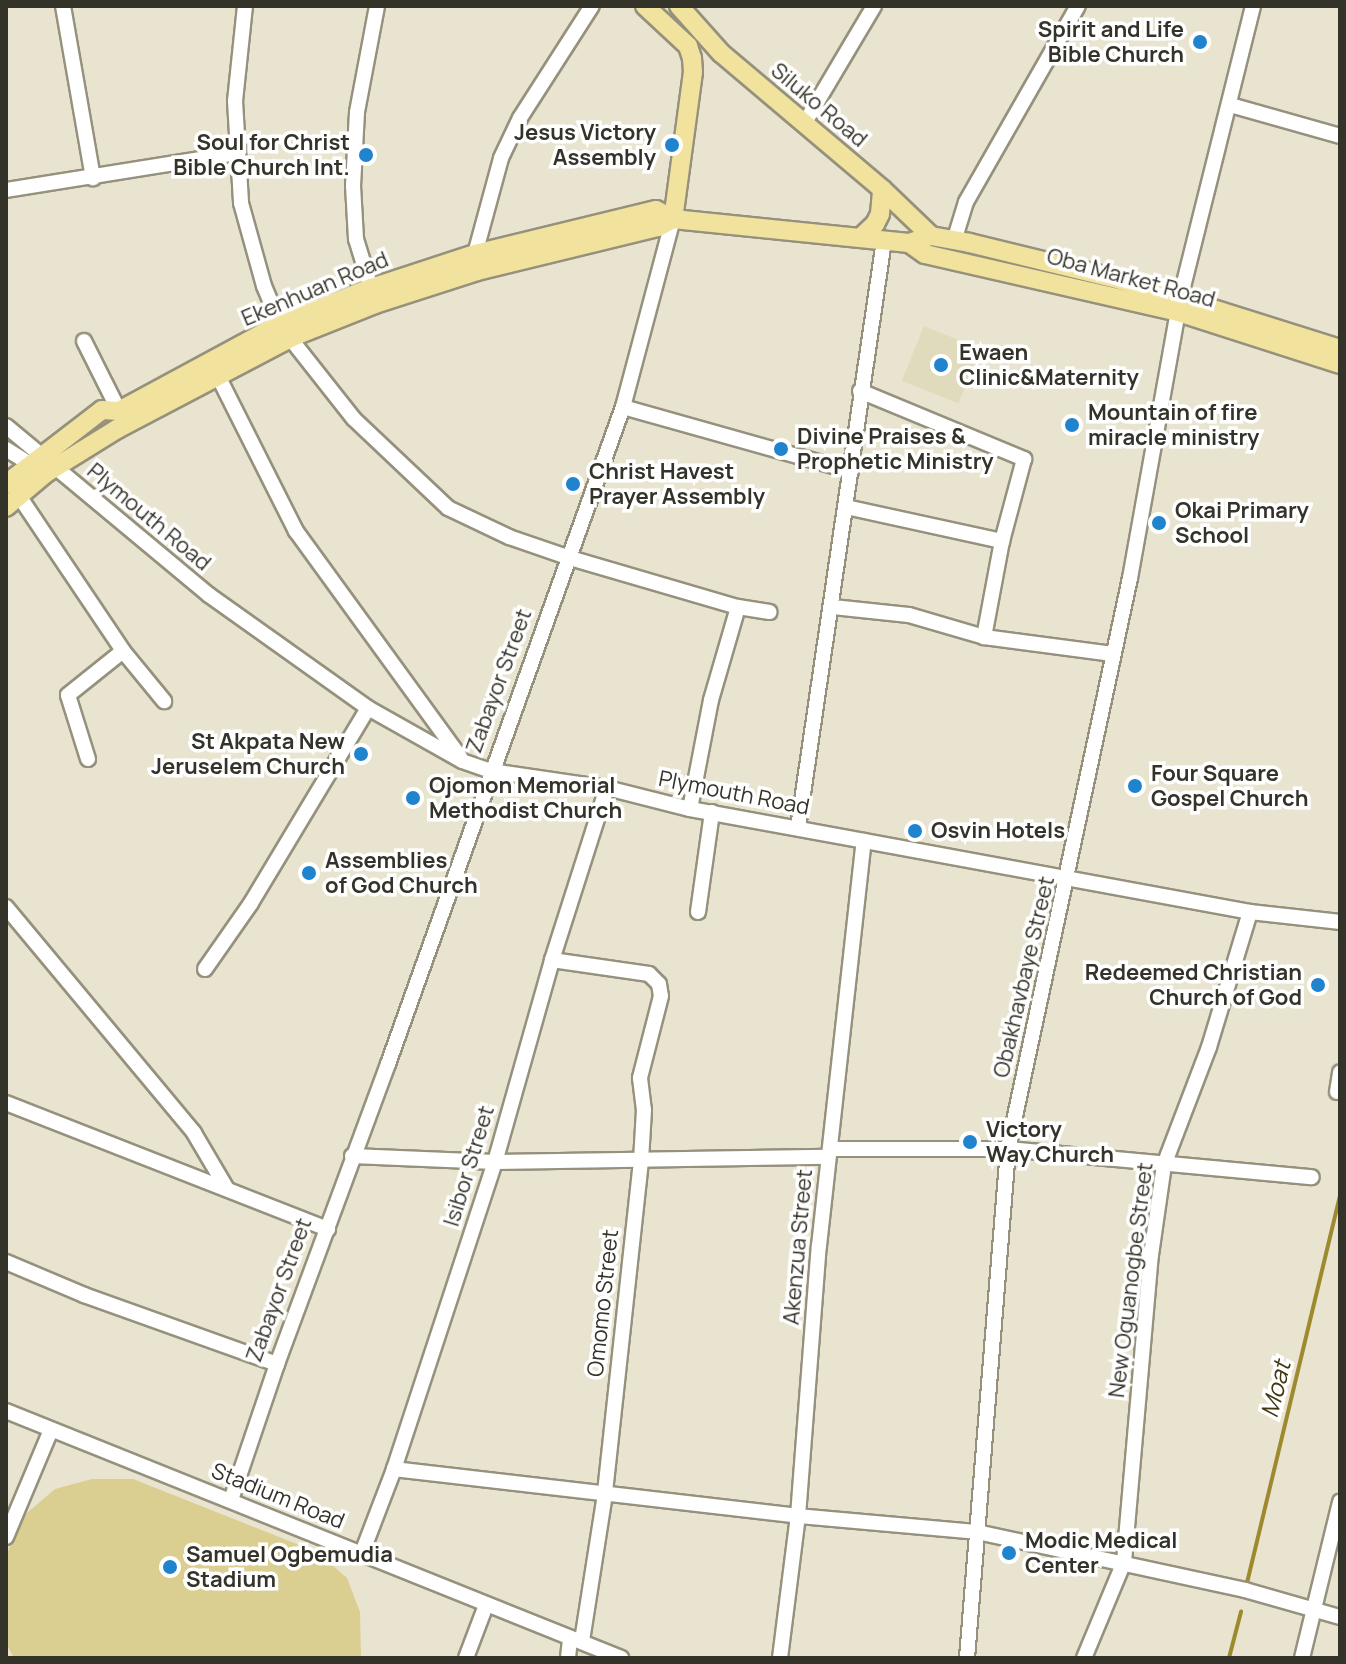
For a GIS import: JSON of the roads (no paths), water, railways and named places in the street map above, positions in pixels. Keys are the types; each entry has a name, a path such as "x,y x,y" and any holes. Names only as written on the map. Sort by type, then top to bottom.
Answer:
{"main road":[{"name":"Zabayor Street","path":"645,6 688,46 693,72 673,219"},
{"name":"Siluko Road","path":"690,10 721,53 882,189 931,236"},
{"path":"860,238 880,214 882,189"},
{"name":"Ekenhuan Road","path":"48,467 102,410 119,411 371,288 475,254 656,210 673,219 884,241 909,243 931,236"},
{"name":"Ekenhuan Road","path":"10,496 48,467 217,374 285,331 477,271 658,227 673,219"},
{"name":"Oba Market Road","path":"931,236 1121,280 1179,306 1340,364"},
{"name":"Oba Market Road","path":"909,243 925,254 1179,306 1340,349"}],"street":[{"path":"63,6 93,178"},
{"path":"245,6 235,101 241,203 264,286 285,331 354,419 448,508 509,537 738,607 770,612"},
{"path":"371,288 356,239 353,186 357,112 377,6"},
{"path":"475,254 501,158 520,118 592,6"},
{"path":"804,124 874,6"},
{"path":"954,241 966,202 1078,6"},
{"name":"Obakhavbaye Street","path":"967,1658 1008,1149 1069,877 1147,491 1179,306 1253,6"},
{"path":"1230,105 1340,136"},
{"path":"6,190 236,153"},
{"name":"Zabayor Street","path":"231,1500 277,1364 623,407 673,219"},
{"path":"798,828 833,607 860,391 884,241"},
{"path":"84,341 119,411"},
{"path":"217,374 296,531 462,761"},
{"path":"860,391 1024,459 1002,541 984,637"},
{"path":"623,407 851,471"},
{"path":"6,426 48,467"},
{"path":"6,449 48,467"},
{"name":"Plymouth Road","path":"48,467 209,595 368,708 462,761 491,771 607,788 690,809 1250,912 1340,922"},
{"path":"10,496 123,651 164,701"},
{"path":"846,507 1002,541"},
{"path":"690,809 711,700 738,607"},
{"path":"833,607 909,615 984,637 1113,654"},
{"path":"88,759 68,695 123,651"},
{"path":"205,969 251,903 368,708"},
{"name":"Isibor Street","path":"362,1553 394,1469 495,1162 552,960 607,788"},
{"path":"698,912 712,812"},
{"name":"Akenzua Street","path":"780,1658 798,1516 829,1153 864,841"},
{"path":"6,907 194,1133 227,1189"},
{"name":"New Oguanogbe Street","path":"1084,1658 1124,1562 1151,1255 1164,1165 1209,1047 1250,912"},
{"name":"Omomo Street","path":"552,960 649,974 659,984 661,996 640,1078 644,1110 641,1161 605,1494 576,1641 568,1658"},
{"path":"1337,1092 1340,1072"},
{"path":"6,1103 165,1168 328,1229"},
{"path":"352,1156 495,1162 641,1161 1008,1149 1312,1177"},
{"path":"6,1262 84,1295 277,1364"},
{"name":"Stadium Road","path":"6,1411 621,1658"},
{"path":"6,1537 51,1430"},
{"path":"394,1469 798,1516 977,1532 1124,1562 1340,1617"},
{"path":"1302,1658 1317,1610 1340,1502"},
{"path":"466,1658 486,1605"}],"waterway":[{"name":"Moat","path":"1246,1587 1340,1196"},
{"name":"Moat","path":"1229,1658 1241,1612"}],"place":[{"name":"Spirit and Life Bible Church","path":"1200,42"},
{"name":"Jesus Victory Assembly","path":"672,145"},
{"name":"Soul for Christ Bible Church Int.","path":"366,155"},
{"name":"Ewaen Clinic&Maternity","path":"941,365"},
{"name":"Mountain of fire miracle ministry","path":"1072,425"},
{"name":"Divine Praises & Prophetic Ministry","path":"781,449"},
{"name":"Christ Havest Prayer Assembly","path":"573,484"},
{"name":"Okai Primary School","path":"1159,523"},
{"name":"St Akpata New Jeruselem Church","path":"361,754"},
{"name":"Four Square Gospel Church","path":"1135,786"},
{"name":"Ojomon Memorial Methodist Church","path":"413,798"},
{"name":"Osvin Hotels","path":"915,831"},
{"name":"Assemblies of God Church","path":"309,873"},
{"name":"Redeemed Christian Church of God","path":"1318,985"},
{"name":"Victory Way Church","path":"970,1142"},
{"name":"Modic Medical Center","path":"1009,1553"},
{"name":"Samuel Ogbemudia Stadium","path":"170,1567"}]}
